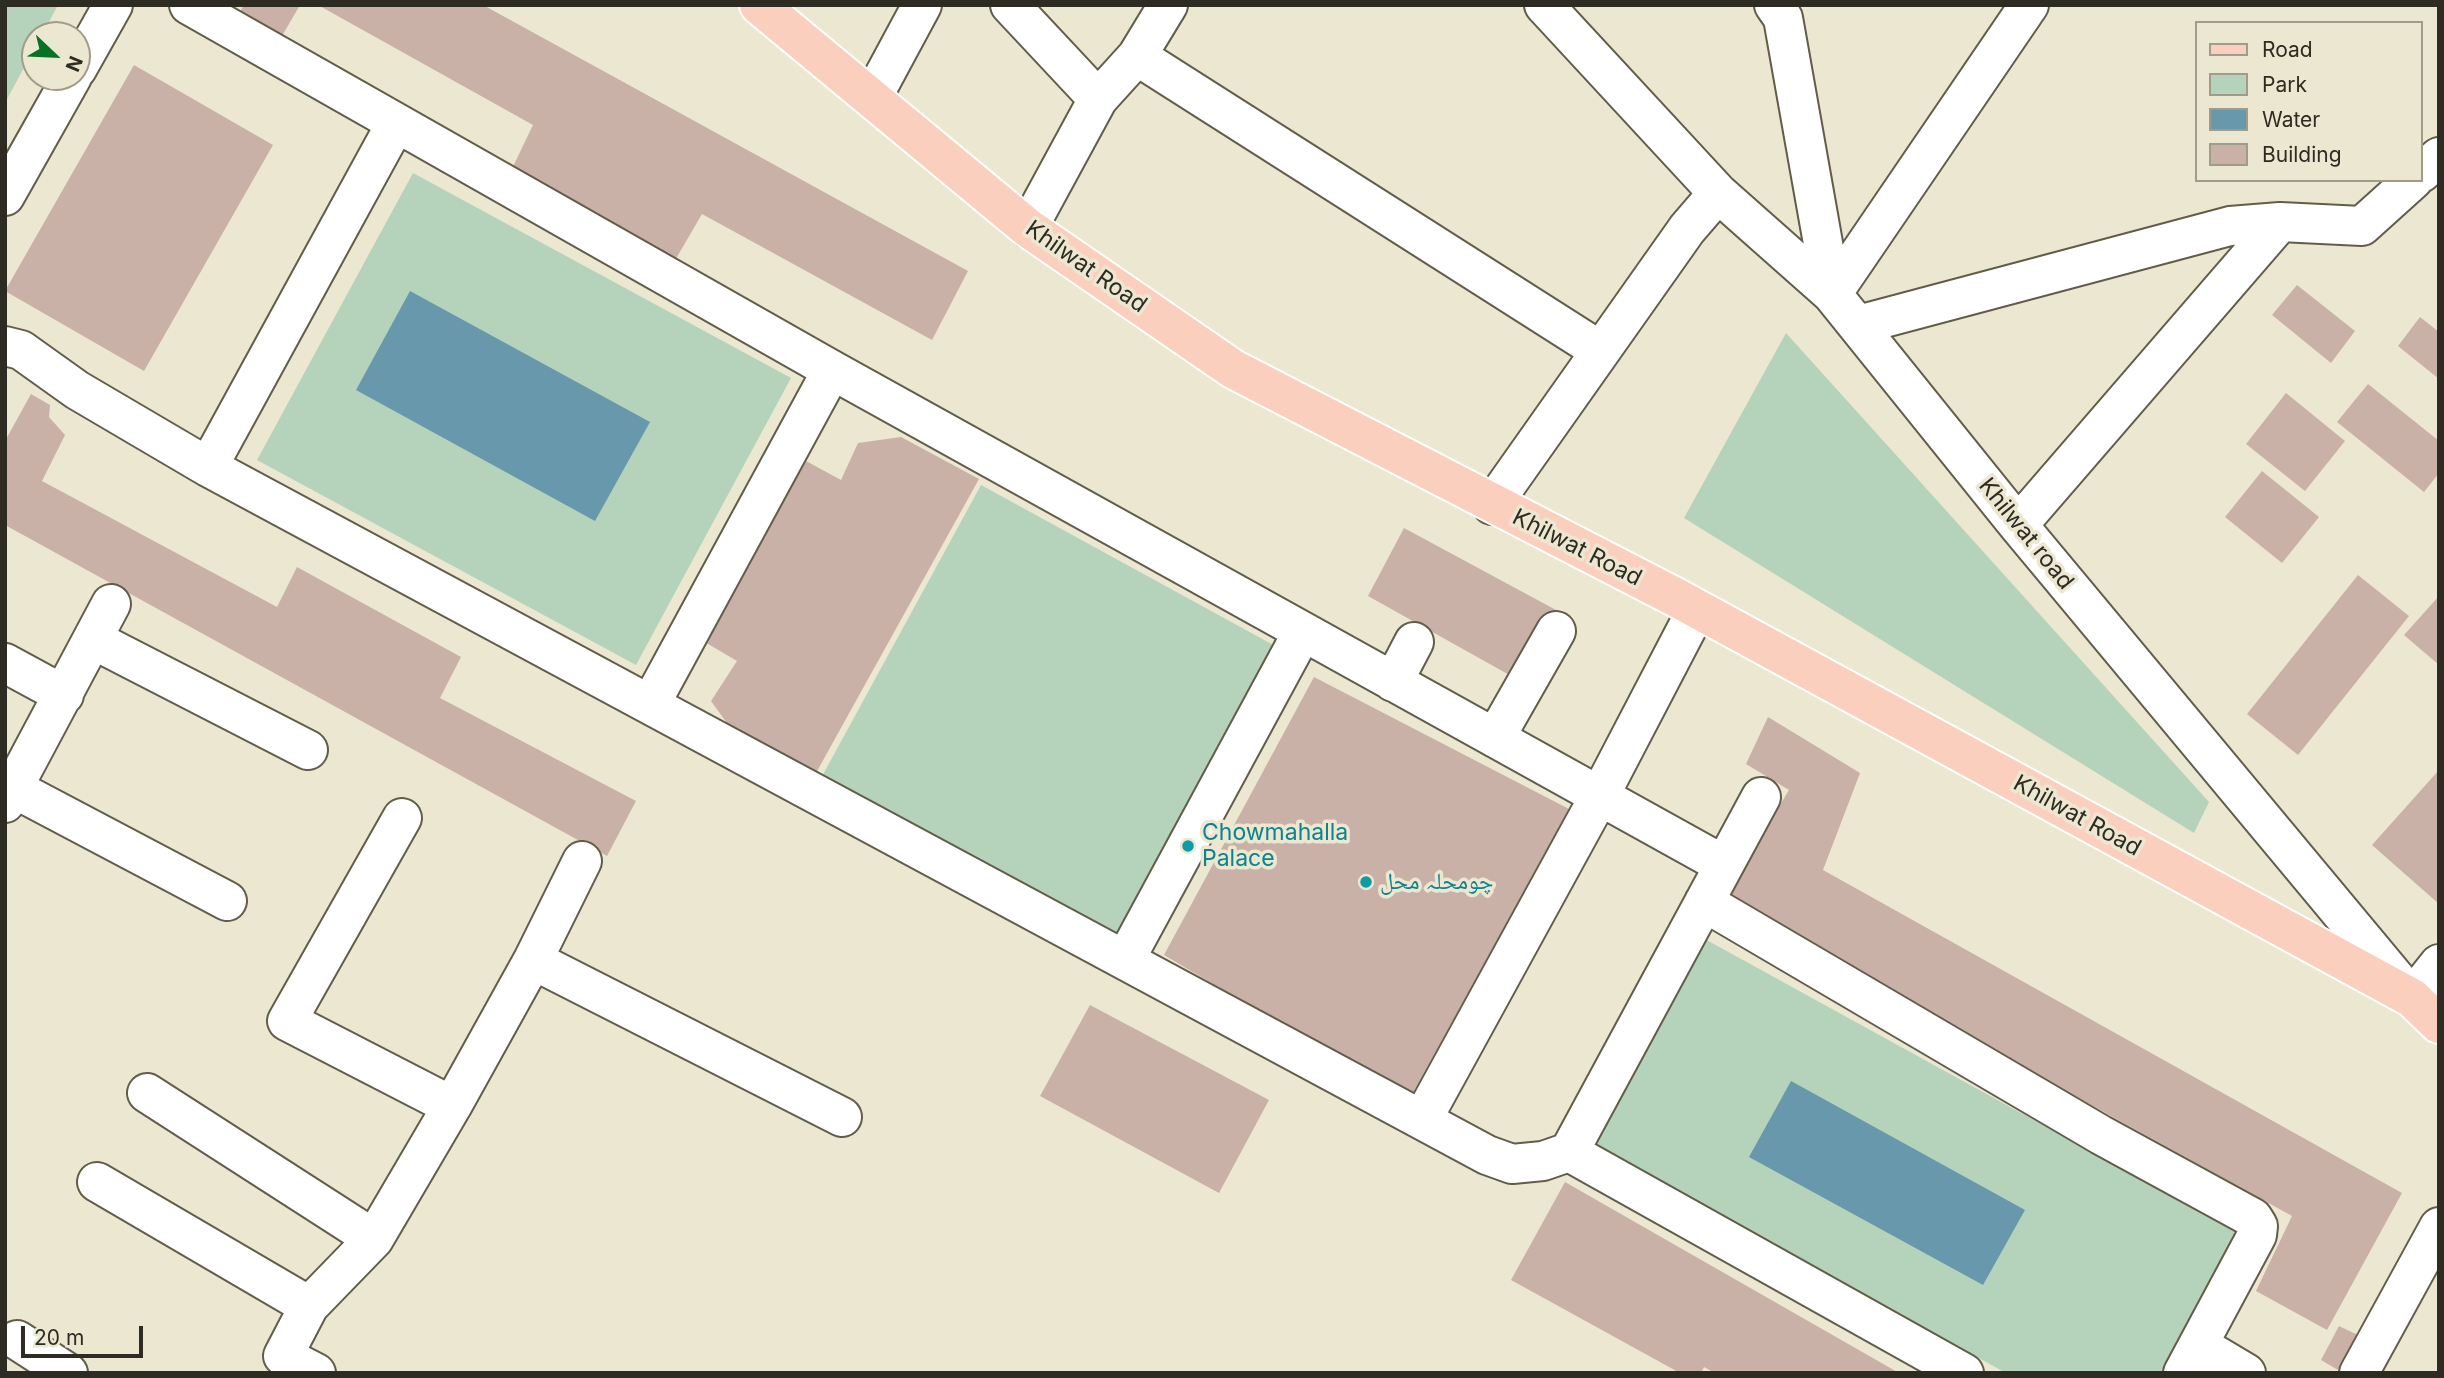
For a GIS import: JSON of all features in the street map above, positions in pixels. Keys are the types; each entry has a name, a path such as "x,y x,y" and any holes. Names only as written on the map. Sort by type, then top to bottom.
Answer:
{"main road":[{"name":"Khilwat Road","path":"759,5 1028,228 1233,369 1697,609 2412,998 2439,1024"}],"street":[{"path":"91,44 113,5"},
{"path":"189,5 395,125 832,370 1724,865"},
{"path":"872,98 922,5"},
{"path":"1010,5 1098,99"},
{"path":"1028,228 1098,99 1137,55 1168,5"},
{"path":"1544,5 1718,193 1832,294 2029,5"},
{"name":"Khilwat road","path":"1784,10 1832,294 2018,525 2412,998"},
{"path":"1137,55 1599,350"},
{"path":"5,196 64,91"},
{"path":"208,467 395,125"},
{"path":"2423,171 2439,158"},
{"path":"1858,325 2230,226 2280,222 2362,226 2411,182"},
{"path":"1492,505 1599,350 1687,229 1718,193"},
{"path":"2018,525 2280,222"},
{"path":"5,346 21,350 77,390 208,467 651,703 1486,1155 1512,1164 1543,1161 1569,1152 1761,797"},
{"path":"651,703 832,370"},
{"path":"111,604 9,795 228,901"},
{"path":"1422,1120 1600,795 1697,609"},
{"path":"1496,738 1556,631"},
{"path":"1125,960 1302,633"},
{"path":"94,640 308,750"},
{"path":"1393,682 1414,642"},
{"path":"5,663 64,695"},
{"path":"402,818 287,1021 452,1106"},
{"path":"316,1373 278,1364 309,1306 374,1239 533,960 582,861"},
{"path":"1704,902 2101,1135 2253,1218 2258,1226 2257,1235 2191,1359 2246,1373"},
{"path":"533,960 842,1117"},
{"path":"2412,998 2439,964"},
{"path":"148,1093 374,1239"},
{"path":"1569,1152 1964,1373"},
{"path":"97,1182 309,1306"},
{"path":"2359,1373 2439,1227"},
{"path":"17,1340 68,1373"}],"green space":[{"path":"5,5 58,5 49,21 21,21 21,73 5,103"},
{"path":"413,173 791,378 636,665 257,460"},
{"path":"1786,333 2209,802 2194,833 1684,518"},
{"path":"981,485 1277,647 1116,942 820,780"},
{"path":"1703,938 2241,1234 2165,1373 2006,1373 1590,1144"}],"water":[{"path":"410,291 650,422 595,521 356,390"},
{"path":"1791,1081 2025,1210 1983,1285 1749,1157"}],"building":[{"path":"244,5 300,5 279,41 236,19"},
{"path":"318,5 483,5 968,271 932,340 702,214 674,262 509,175 533,125"},
{"path":"134,65 273,145 144,371 5,291"},
{"path":"2297,285 2355,331 2331,363 2272,315"},
{"path":"2420,317 2439,332 2439,379 2398,346"},
{"path":"2368,384 2439,441 2439,473 2424,492 2337,422"},
{"path":"2286,393 2345,441 2305,491 2246,444"},
{"path":"31,394 50,405 49,417 65,435 42,481 277,607 297,567 461,657 440,698 636,801 607,856 5,525 5,441"},
{"path":"901,437 979,479 811,782 742,744 711,701 737,661 703,641 806,461 841,480 858,443"},
{"path":"2262,471 2319,517 2282,563 2225,517"},
{"path":"1404,528 1556,610 1513,677 1368,596"},
{"path":"2358,575 2409,616 2298,755 2247,714"},
{"path":"2439,596 2439,665 2404,635"},
{"name":"چومحلہ محل","path":"1314,677 1569,809 1409,1100 1164,955"},
{"path":"1768,717 1860,773 1823,870 2402,1193 2327,1330 2256,1291 2292,1216 1722,901 1789,790 1746,764"},
{"path":"2439,770 2439,904 2372,845"},
{"path":"1090,1005 1269,1100 1219,1193 1040,1096"},
{"path":"1565,1182 1899,1373 1715,1373 1704,1367 1701,1373 1680,1373 1511,1280"},
{"path":"2339,1326 2358,1335 2338,1370 2321,1360"}],"place":[{"name":"Chowmahalla Palace","path":"1188,846"},
{"name":"چومحلہ محل","path":"1366,882"}]}
